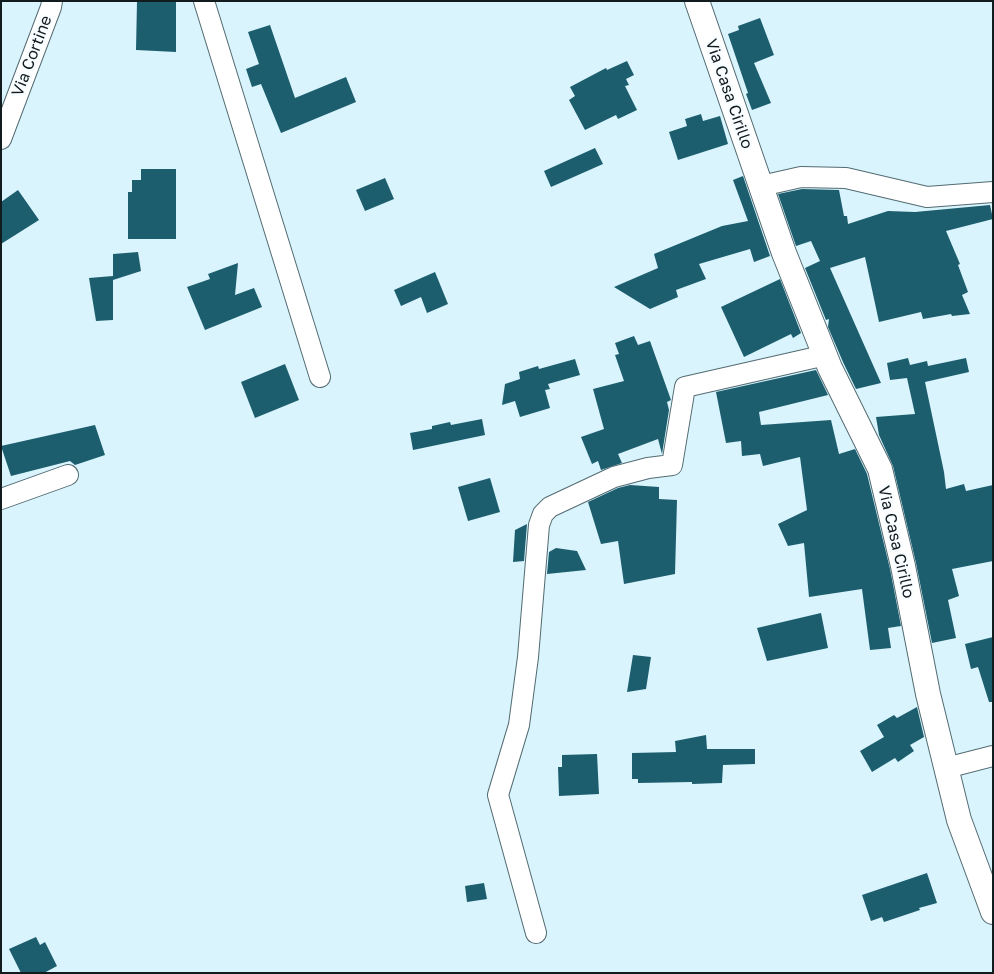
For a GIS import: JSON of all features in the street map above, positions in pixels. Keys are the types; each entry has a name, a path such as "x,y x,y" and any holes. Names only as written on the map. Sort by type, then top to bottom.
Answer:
{"street":[{"name":"Via Cortine","path":"1,139 52,1"},
{"path":"204,1 320,377"},
{"name":"Via Casa Cirillo","path":"698,1 784,253 830,368 880,469 903,566 928,694 959,820 993,912"},
{"path":"761,186 801,177 846,178 927,197 993,192"},
{"path":"536,933 498,795 519,725 528,657 539,525 543,514 550,507 614,477 648,468 672,465 685,387 826,355"},
{"path":"1,499 68,474"},
{"path":"946,768 993,756"}],"building":[{"path":"137,1 176,1 176,52 136,50"},
{"path":"760,18 774,55 754,63 771,103 752,110 728,34 739,30 738,26"},
{"path":"270,25 295,98 346,77 356,102 281,133 261,84 252,87 246,69 259,64 248,32"},
{"path":"627,61 634,75 626,79 629,85 625,86 637,110 618,119 616,115 585,130 569,100 575,96 570,87 606,68 607,70"},
{"path":"701,114 703,121 720,116 728,144 678,160 669,132 687,126 685,119"},
{"path":"595,148 603,164 551,187 544,171"},
{"path":"141,169 176,169 176,239 128,239 128,192 132,192 132,180 141,180"},
{"path":"743,176 770,256 754,262 750,249 699,264 706,279 676,290 678,297 650,309 614,287 658,268 654,254 722,226 748,221 733,180"},
{"path":"385,178 394,199 365,211 356,190"},
{"path":"802,189 839,190 844,216 847,216 848,224 888,211 915,212 990,205 993,219 946,231 960,264 958,265 968,292 962,295 970,314 952,316 951,314 923,319 921,312 879,322 865,257 830,268 881,383 856,389 828,327 829,319 826,320 805,268 820,261 811,241 796,246 778,194"},
{"path":"18,190 39,220 1,244 1,202"},
{"path":"138,252 141,271 113,280 113,320 96,321 89,278 113,276 113,254"},
{"path":"238,263 235,295 254,288 262,307 205,330 187,287 210,279 208,274"},
{"path":"435,272 448,304 427,313 421,297 401,306 394,290"},
{"path":"780,279 801,333 793,338 791,334 744,357 721,307"},
{"path":"634,336 638,345 650,341 671,400 667,402 669,410 662,454 658,439 618,454 622,463 601,470 598,461 592,464 581,437 604,429 593,389 624,381 615,355 619,354 615,343"},
{"path":"908,358 910,365 927,361 928,366 966,358 969,372 925,382 946,489 964,484 966,491 993,485 993,561 952,569 959,596 948,600 956,638 932,643 916,563 893,466 879,435 876,417 915,414 907,378 890,380 887,363"},
{"path":"575,359 580,375 548,384 550,389 545,390 550,408 520,417 515,401 502,405 505,384 520,379 519,372 538,366 539,369"},
{"path":"285,364 299,400 255,418 241,382"},
{"path":"816,370 828,395 759,412 761,425 831,420 839,454 855,449 867,474 890,569 901,626 888,628 891,648 870,650 862,589 809,597 804,543 788,546 778,524 807,510 800,457 763,466 760,454 742,456 741,441 726,443 716,392"},
{"path":"482,419 485,435 413,450 410,433 432,429 432,426 450,422 451,425"},
{"path":"95,425 105,455 75,465 70,461 11,476 1,446"},
{"path":"490,478 500,512 468,521 458,487"},
{"path":"630,485 659,487 659,499 677,500 675,574 624,584 618,541 601,544 588,502 618,488"},
{"path":"527,524 524,561 513,562 515,530"},
{"path":"556,548 577,551 586,570 547,574 549,552"},
{"path":"821,613 828,648 767,661 757,628"},
{"path":"993,637 993,702 989,702 978,667 971,669 965,644"},
{"path":"633,655 651,657 646,689 627,692"},
{"path":"917,707 924,737 910,745 914,751 898,762 895,758 872,772 860,751 884,737 877,725 894,715 897,718"},
{"path":"706,735 707,749 755,749 755,764 723,765 722,783 638,783 638,779 632,779 632,753 676,752 675,741"},
{"path":"597,754 599,794 559,796 558,767 562,767 562,755"},
{"path":"927,873 937,903 884,922 882,917 871,921 862,895"},
{"path":"484,883 487,899 467,902 465,886"},
{"path":"36,937 40,945 45,942 57,966 44,973 21,973 9,949"}]}
